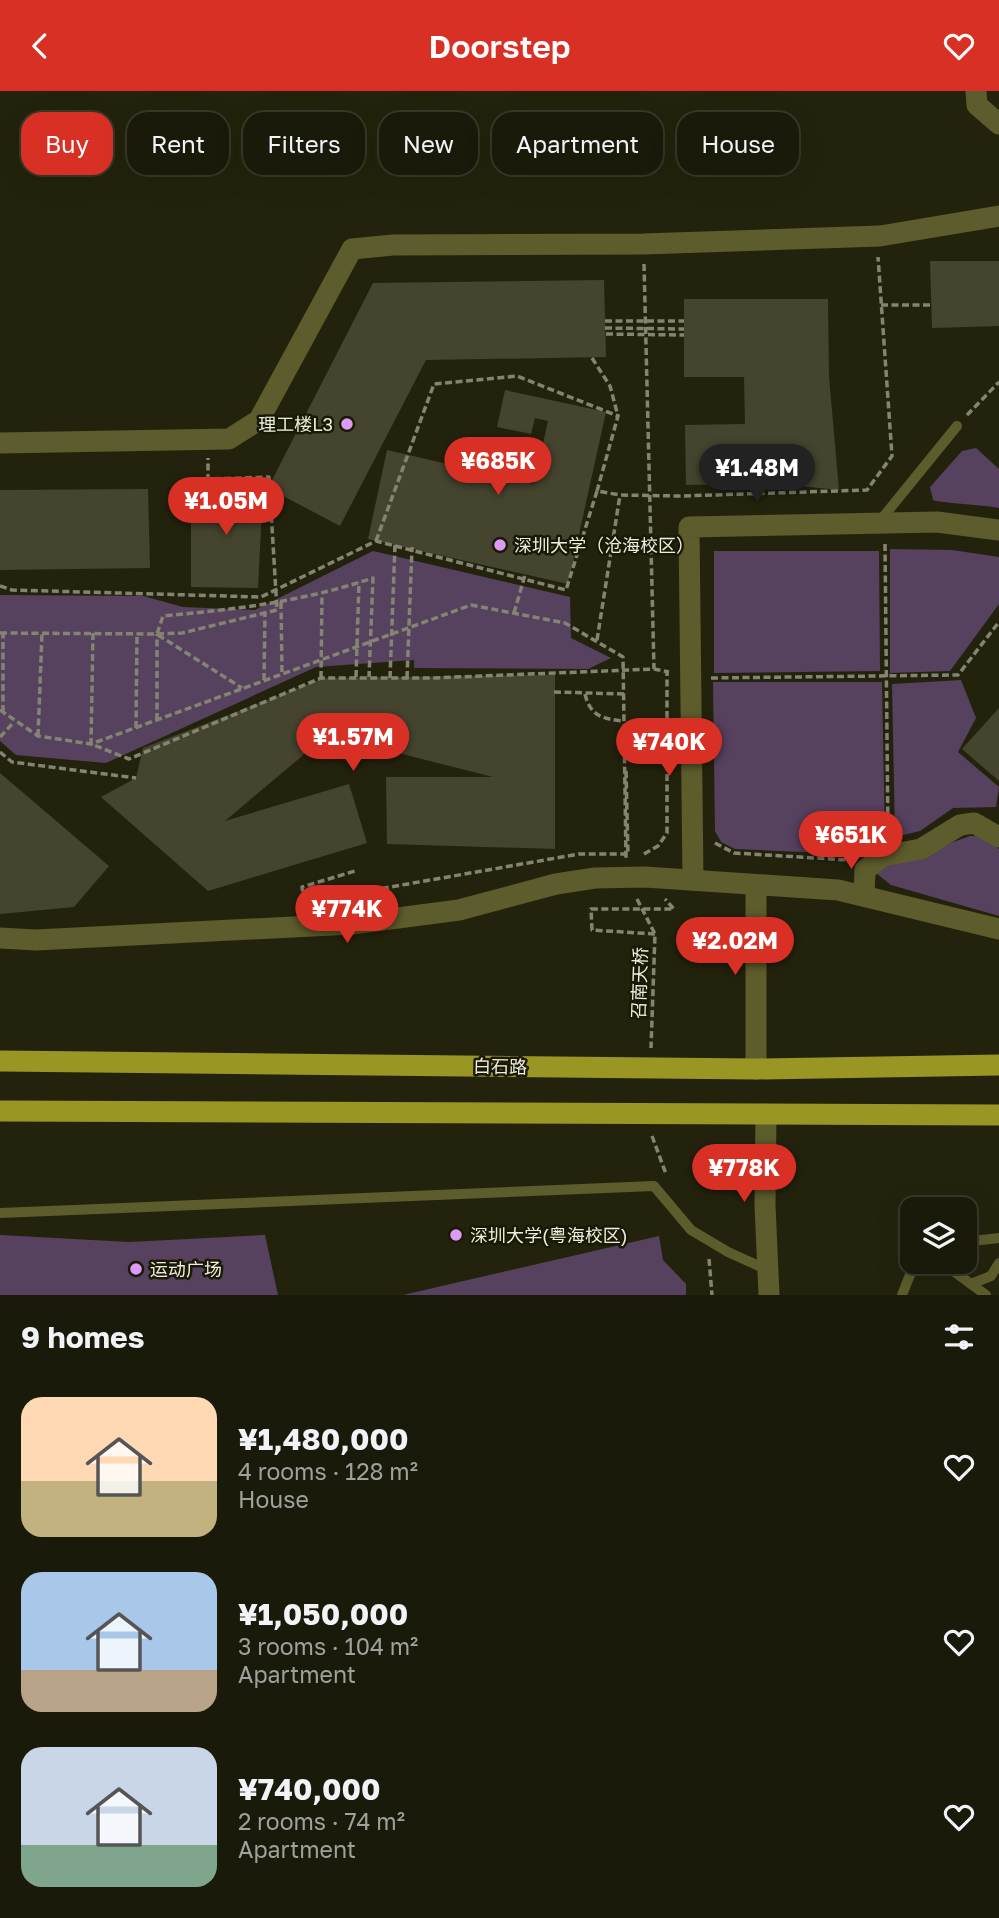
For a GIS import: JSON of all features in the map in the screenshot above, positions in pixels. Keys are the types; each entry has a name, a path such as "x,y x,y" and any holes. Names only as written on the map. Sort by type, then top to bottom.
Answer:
{"main road":[{"name":"白石路","path":"0,1061 756,1069 999,1065"},
{"path":"0,1111 999,1115"}],"street":[{"path":"976,91 977,105 999,124"},
{"path":"0,443 229,439 258,420 352,249 393,245 643,244 880,236 999,216"},
{"path":"693,880 689,527 881,533 937,522 999,530"},
{"path":"864,896 865,870 883,856 920,849 960,825 974,823 999,837"},
{"path":"0,939 36,940 390,920 459,910 556,884 637,874 838,890 999,929"},
{"path":"756,885 756,1069"},
{"path":"766,1114 765,1205 769,1295"}],"lane":[{"path":"881,533 957,426"},
{"path":"0,1213 654,1186 691,1230 728,1252 770,1271"},
{"path":"977,1241 998,1240"},
{"path":"971,1284 990,1276 999,1263"},
{"path":"902,1295 910,1274"},
{"path":"957,1274 986,1295"}],"path":[{"path":"597,491 620,495 867,490 892,456 880,305 880,236"},
{"path":"643,244 654,669"},
{"path":"880,305 931,305"},
{"path":"605,321 684,321"},
{"path":"606,328 684,329"},
{"path":"606,334 684,335"},
{"path":"0,586 12,590 261,597 376,541 566,590 618,416 610,386 592,358"},
{"path":"376,541 434,384 517,376 618,416"},
{"path":"967,415 999,382"},
{"path":"208,479 269,477 277,610 181,633 2,633 1,711 38,736 91,744 130,759 321,678 623,673 654,669 708,678 885,678 958,675 999,622"},
{"path":"597,640 620,495"},
{"path":"881,533 888,845"},
{"path":"390,678 396,544"},
{"path":"407,678 412,547"},
{"path":"514,613 525,575"},
{"path":"157,720 157,634 163,616 265,606 322,595 373,578 369,677"},
{"path":"356,677 359,582"},
{"path":"321,678 322,595"},
{"path":"281,602 282,674"},
{"path":"91,744 471,605 565,623 623,657 625,854 637,874"},
{"path":"264,680 265,606"},
{"path":"38,736 42,633"},
{"path":"91,744 93,633"},
{"path":"136,728 137,633"},
{"path":"157,634 242,688"},
{"path":"291,905 553,858 647,854 659,846 667,833 667,671"},
{"path":"554,692 625,693 637,874"},
{"path":"585,694 594,713 604,720 623,723 667,757"},
{"path":"0,737 15,722"},
{"path":"0,752 12,762 136,778"},
{"path":"710,834 716,845 734,853 852,860"},
{"path":"304,902 302,887 355,871"},
{"name":"召南天桥","path":"635,897 655,934 651,1052"},
{"path":"654,911 591,909 592,930 655,934"},
{"path":"651,1133 668,1178"},
{"path":"707,1247 712,1295"}],"shaded area":[{"path":"976,448 999,469 999,508 933,500 930,487 962,451"},
{"path":"890,549 952,550 999,557 999,604 950,671 890,673"},
{"path":"373,551 570,597 571,638 611,658 588,669 414,668 414,660 316,667 106,763 16,755 0,741 0,595 143,596 183,607 255,610"},
{"path":"714,551 879,551 880,671 714,673"},
{"path":"961,680 976,718 958,752 999,787 996,807 953,808 920,831 895,837 892,684"},
{"path":"713,682 882,682 885,842 845,854 735,849 721,842 715,831"},
{"path":"970,836 982,836 999,849 999,916 891,885 876,873 877,869"},
{"name":"运动广场","path":"0,1235 129,1242 265,1235 278,1295 0,1295"},
{"path":"659,1236 663,1260 686,1284 686,1295 403,1295"}],"building":[{"path":"930,261 999,261 999,326 932,328"},
{"name":"理工楼L3","path":"604,280 606,357 426,360 340,526 268,488 373,283"},
{"path":"684,299 828,299 829,377 839,490 771,483 686,485 685,425 745,424 744,377 684,377"},
{"path":"505,390 606,412 568,584 368,539 387,450 534,484 548,421 535,418 531,434 497,427"},
{"path":"191,487 263,489 258,588 191,587"},
{"path":"148,489 150,568 0,570 0,490"},
{"path":"555,675 555,849 387,844 386,777 493,777 327,735 225,821 349,784 367,843 208,891 101,797 136,778 143,748 324,678"},
{"path":"999,708 999,781 962,749"},
{"path":"0,773 109,866 74,907 0,914"}],"place":[{"name":"理工楼L3","path":"347,424"},
{"name":"深圳大学（沧海校区）","path":"500,545"},
{"name":"深圳大学(粤海校区)","path":"456,1235"},
{"name":"运动广场","path":"136,1269"}]}
